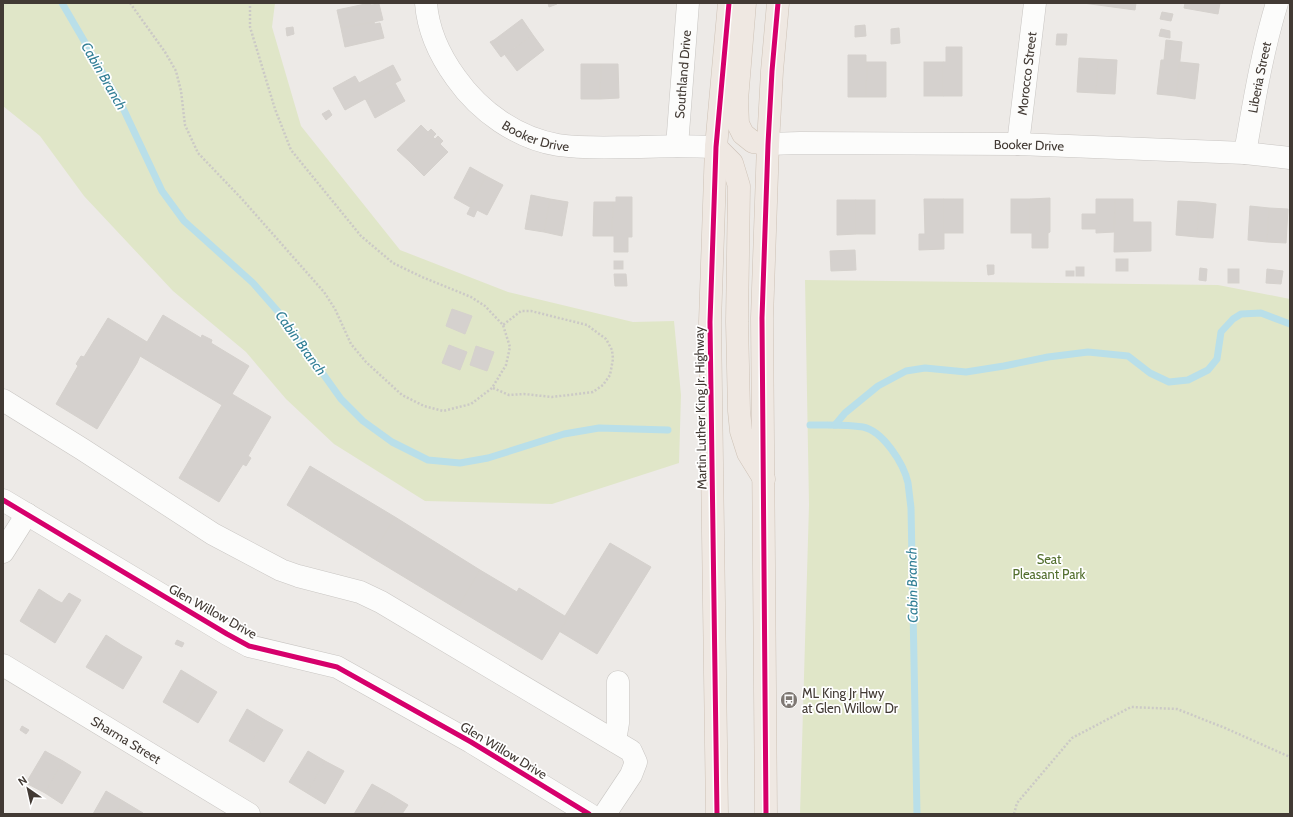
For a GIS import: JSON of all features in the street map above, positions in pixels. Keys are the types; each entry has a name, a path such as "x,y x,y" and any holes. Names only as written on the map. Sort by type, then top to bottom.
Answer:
{"main road":[{"name":"Martin Luther King Jr. Highway","path":"717,814 710,322 716,147 729,3"},
{"path":"745,3 737,100 738,124 743,134 753,142 768,144"},
{"path":"766,814 762,318 768,144 778,3"},
{"path":"716,147 732,163 739,186 737,322 739,411 741,431 748,453 764,479"}],"street":[{"name":"Booker Drive","path":"426,3 427,16 432,32 451,72 469,95 480,106 508,125 530,137 558,145 594,148 677,146 716,147"},
{"name":"Southland Drive","path":"677,146 688,3"},
{"name":"Morocco Street","path":"1018,144 1035,3"},
{"name":"Liberia Street","path":"1245,153 1260,68 1277,3"},
{"name":"Booker Drive","path":"768,144 1018,144 1245,153 1290,158"},
{"path":"3,400 213,534 281,570 298,576 360,592 381,602 631,751 636,762 631,775 605,814"},
{"name":"Glen Willow Drive","path":"3,500 227,634 250,646 337,667 471,742 589,814"},
{"path":"3,552 27,514"},
{"name":"Sharma Street","path":"3,665 249,814"},
{"path":"615,741 618,723 618,682"}],"path":[{"path":"130,3 165,52 176,71 181,91 185,125 198,153 242,199 324,292 335,309 351,344 366,362 402,395 424,406 442,411 471,404 492,388 506,365 510,347 502,326 485,306 471,297 422,277 393,263 361,236 291,150 275,109 250,27 250,3"},
{"path":"492,388 509,395 524,394 552,397 593,392 603,385 610,375 613,359 612,350 606,339 587,325 531,311 521,311 502,326"},
{"path":"1014,814 1017,803 1072,738 1131,707 1177,709 1225,728 1290,757"}],"green space":[{"path":"3,3 275,3 272,27 301,126 400,250 508,292 633,322 674,321 681,395 679,463 552,504 425,501 334,444 286,399 246,352 173,291 84,196 40,136 3,106"},
{"name":"Seat Pleasant Park","path":"805,280 1218,285 1290,299 1290,814 800,814 809,505"}],"building":[{"path":"370,3 371,5 379,4 383,20 341,28 337,10"},
{"path":"548,3 557,3 557,4 549,7"},
{"path":"1083,3 1136,3 1135,10"},
{"path":"1185,3 1220,3 1218,14 1184,8"},
{"path":"1162,12 1173,14 1171,21 1160,19"},
{"path":"522,19 533,35 505,55 494,40"},
{"path":"374,22 375,24 380,23 384,38 345,47 341,28"},
{"path":"865,25 866,36 855,37 855,26"},
{"path":"293,27 294,34 287,36 286,28"},
{"path":"899,28 900,43 891,44 891,29"},
{"path":"1161,29 1170,31 1170,38 1159,36"},
{"path":"1057,34 1067,34 1066,45 1056,45"},
{"path":"533,35 544,50 517,71 505,55"},
{"path":"494,40 505,54 501,57 490,42"},
{"path":"1166,40 1182,42 1176,96 1157,94 1161,60 1164,60"},
{"path":"946,47 962,47 962,96 943,96 943,62 946,62"},
{"path":"848,55 866,55 866,97 848,97"},
{"path":"1079,58 1098,59 1096,93 1077,92"},
{"path":"1098,59 1117,60 1115,94 1096,93"},
{"path":"867,62 886,62 886,97 866,97"},
{"path":"924,62 943,62 943,96 924,96"},
{"path":"1180,62 1199,64 1195,99 1176,96"},
{"path":"581,64 601,64 600,99 581,99"},
{"path":"601,64 618,64 619,98 600,99"},
{"path":"393,65 401,80 395,83 387,68"},
{"path":"387,68 395,83 345,110 333,88 355,76 359,83"},
{"path":"395,83 405,101 375,118 366,100"},
{"path":"329,110 332,115 326,120 322,114"},
{"path":"421,125 433,137 409,161 397,150"},
{"path":"431,129 436,134 433,137 428,132"},
{"path":"438,136 443,141 440,144 435,139"},
{"path":"433,137 448,152 424,176 409,161"},
{"path":"470,167 486,176 470,207 454,198"},
{"path":"486,176 503,185 487,215 477,210 474,217 467,214"},
{"path":"531,195 550,199 544,232 525,229"},
{"path":"616,197 632,197 632,237 628,237 628,252 614,252 614,236 612,236 613,202 616,202"},
{"path":"1050,198 1050,232 1048,233 1048,248 1032,248 1032,233 1030,233 1030,199"},
{"path":"550,199 568,202 562,236 544,232"},
{"path":"924,199 944,199 944,249 919,250 919,234 925,234"},
{"path":"944,199 963,199 963,233 944,233"},
{"path":"1011,199 1030,199 1030,233 1011,233"},
{"path":"1096,199 1115,199 1114,232 1096,233 1096,229 1082,229 1082,214 1096,214"},
{"path":"1115,199 1133,199 1133,222 1151,222 1151,251 1114,252"},
{"path":"837,200 856,200 856,234 837,235"},
{"path":"856,200 875,200 875,234 856,234"},
{"path":"1178,201 1199,202 1197,237 1176,235"},
{"path":"594,202 613,202 612,236 593,236"},
{"path":"1199,202 1216,204 1213,238 1197,237"},
{"path":"1250,206 1269,208 1267,242 1248,240"},
{"path":"1269,208 1288,209 1286,243 1267,242"},
{"path":"855,250 856,270 831,271 830,251"},
{"path":"1116,259 1128,259 1128,271 1116,271"},
{"path":"614,261 623,261 623,269 614,269"},
{"path":"987,265 994,265 994,274 988,275"},
{"path":"1076,267 1084,267 1084,276 1076,276"},
{"path":"1200,268 1207,269 1206,281 1199,280"},
{"path":"1228,269 1239,269 1239,283 1228,283"},
{"path":"1267,269 1283,271 1281,284 1266,283"},
{"path":"1066,271 1074,271 1074,276 1066,276"},
{"path":"614,274 626,274 627,286 615,286"},
{"path":"452,309 472,316 465,334 446,326"},
{"path":"163,315 201,338 202,335 212,340 211,343 249,366 232,394 222,405 140,356"},
{"path":"108,318 147,342 137,363 97,429 56,404 78,366 76,364 81,356 84,357"},
{"path":"449,345 467,352 460,370 442,363"},
{"path":"476,346 494,352 487,371 470,365"},
{"path":"232,394 271,417 248,456 251,458 246,466 243,464 219,502 179,478 222,405"},
{"path":"310,466 395,517 371,557 287,505"},
{"path":"395,517 480,570 457,609 371,557"},
{"path":"610,543 651,567 597,654 559,631 568,618 565,616"},
{"path":"480,570 517,592 519,588 568,618 542,660 457,609"},
{"path":"39,589 56,600 36,631 20,621"},
{"path":"69,593 81,600 55,643 36,631 56,600 62,603"},
{"path":"106,635 123,646 103,677 86,667"},
{"path":"177,640 184,643 182,647 175,644"},
{"path":"123,646 142,657 123,689 103,677"},
{"path":"181,670 199,681 180,712 163,702"},
{"path":"199,681 217,692 198,723 180,712"},
{"path":"247,709 265,720 246,751 229,741"},
{"path":"265,720 283,730 264,762 246,751"},
{"path":"22,726 29,730 26,734 20,730"},
{"path":"45,751 63,761 45,793 26,783"},
{"path":"308,751 325,761 307,793 289,782"},
{"path":"63,761 81,772 62,804 45,793"},
{"path":"325,761 344,771 325,804 307,793"},
{"path":"372,784 390,794 378,814 354,814"},
{"path":"106,791 123,801 116,814 93,814"},
{"path":"390,794 408,805 402,814 378,814"},
{"path":"123,801 143,813 116,814"}],"waterway":[{"name":"Cabin Branch","path":"62,3 122,106 162,191 184,221 253,283 281,315 341,399 363,421 392,442 428,460 460,463 488,458 564,434 599,428 668,430"},
{"path":"835,425 845,413 878,386 906,371 925,368 966,372 1048,357 1088,352 1128,356 1150,373 1169,382 1188,380 1208,370 1217,359 1221,332 1233,319 1241,314 1261,313 1290,324"},
{"name":"Cabin Branch","path":"810,425 850,425 871,430 885,441 892,449 906,475 911,508 917,814"}],"cycle path":[{"path":"717,814 710,322 716,147 729,3"},
{"path":"766,814 762,318 768,144 778,3"},
{"path":"3,500 249,646 337,667 471,742 589,814"}],"place":[{"name":"ML King Jr Hwy at Glen Willow Dr","path":"789,700"}]}
